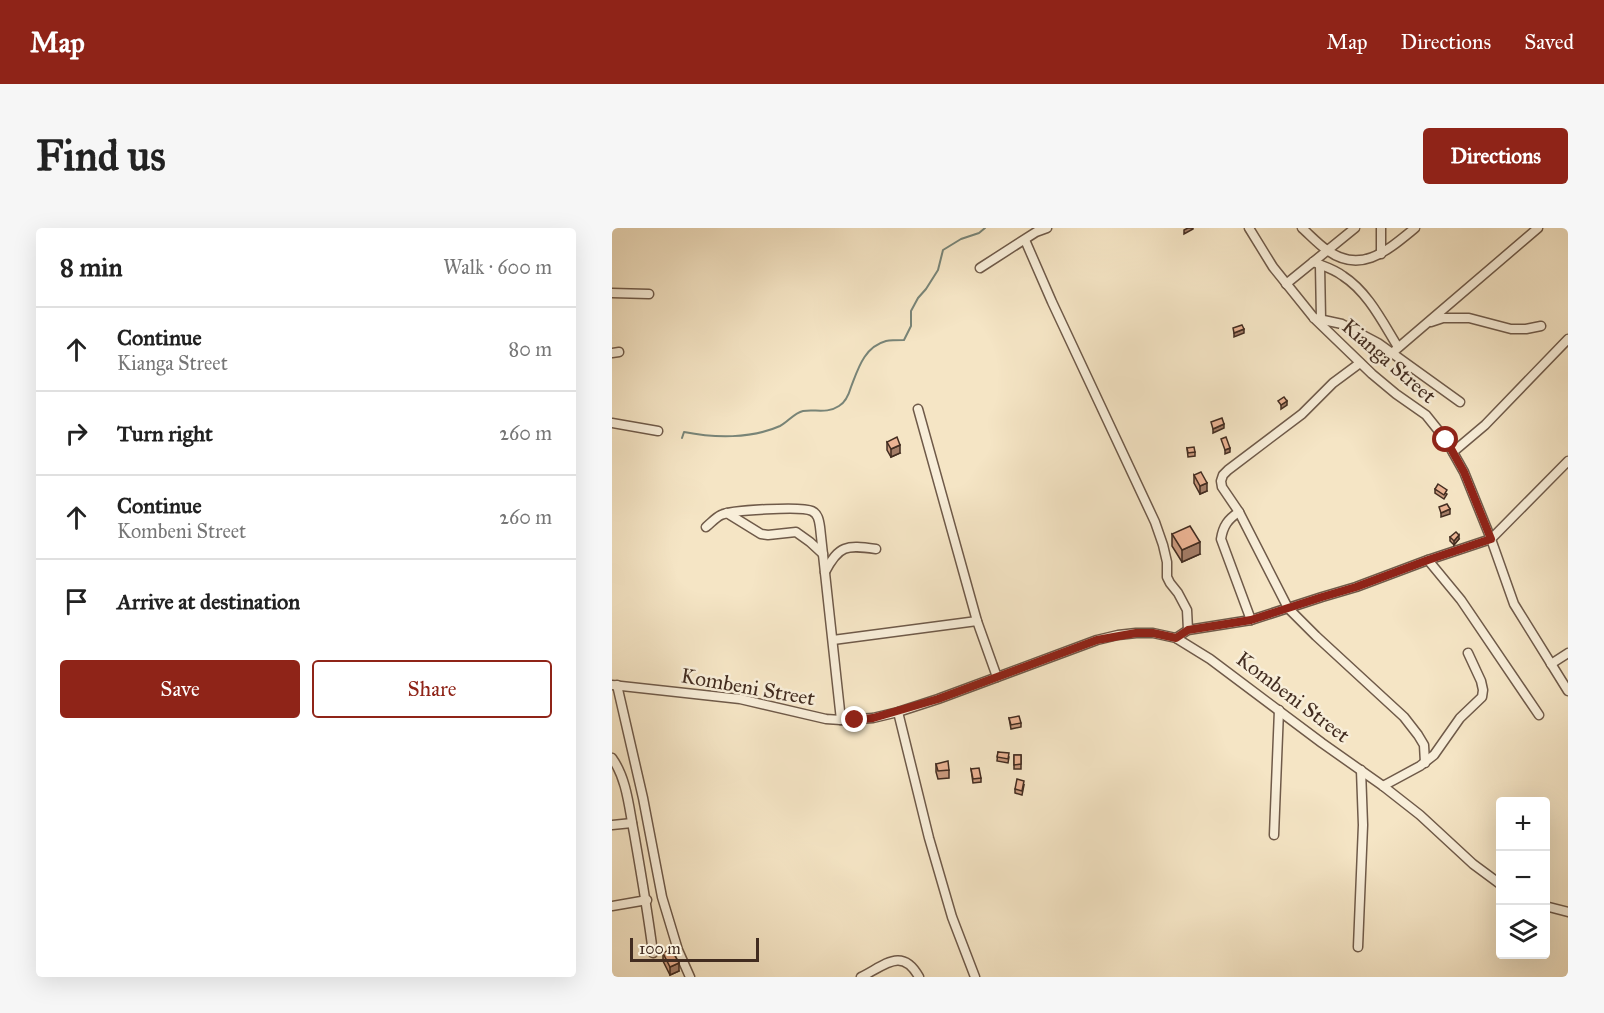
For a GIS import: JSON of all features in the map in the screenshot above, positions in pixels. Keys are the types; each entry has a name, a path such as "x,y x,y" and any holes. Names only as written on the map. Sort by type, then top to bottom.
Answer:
{"street":[{"path":"980,268 1036,232 1047,228"},
{"name":"Kianga Street","path":"1249,228 1273,267 1317,319 1360,363 1396,394 1426,415 1446,440 1464,472 1514,604 1568,691"},
{"path":"1302,228 1327,250 1340,258 1354,261 1381,254 1415,228"},
{"path":"1286,284 1317,263 1327,250 1355,228"},
{"path":"1381,228 1381,254"},
{"path":"1395,350 1538,228"},
{"path":"1025,240 1155,522 1166,553 1167,577 1186,610 1188,630"},
{"path":"1317,263 1317,319 1342,324 1395,350 1461,402"},
{"path":"1317,263 1332,269 1357,287 1379,316 1395,350"},
{"path":"612,293 649,294"},
{"path":"1427,323 1443,318 1469,318 1511,329 1541,327"},
{"path":"1453,452 1485,425 1568,339"},
{"path":"1360,363 1333,383 1302,414 1223,475 1221,481 1222,487 1239,512 1288,608 1404,717 1424,746 1425,763"},
{"path":"918,409 977,621 997,677"},
{"path":"612,423 658,431"},
{"path":"1176,638 1188,630 1251,620 1356,587 1491,539 1568,461"},
{"path":"706,527 727,513 807,509 818,516 841,720"},
{"path":"1239,512 1226,522 1221,539 1251,620"},
{"path":"727,513 761,534 796,532 823,554"},
{"path":"825,573 835,555 841,550 859,546 876,549"},
{"path":"1428,560 1461,600 1539,715"},
{"path":"833,640 977,621"},
{"name":"Kombeni Street","path":"614,685 740,699 826,719 873,718 938,699 1097,640 1136,633 1153,633 1176,638 1210,659 1383,786 1496,881"},
{"path":"1383,786 1425,763 1440,747 1460,718 1482,697 1483,690 1468,653"},
{"path":"1551,664 1568,653"},
{"path":"614,685 643,798 662,897 678,950 690,977"},
{"path":"1274,835 1279,710"},
{"path":"898,712 929,838 952,917 975,977"},
{"path":"612,758 623,779 647,900 653,953"},
{"path":"1358,947 1363,825 1361,770"},
{"path":"612,825 632,823"},
{"path":"612,906 647,900"},
{"path":"1550,907 1568,912"},
{"path":"861,977 898,960 908,962 919,977"}],"building":[{"path":"1242,325 1244,329 1234,333 1233,328"},
{"path":"1284,397 1287,401 1281,405 1278,401"},
{"path":"1222,418 1224,424 1213,429 1211,422"},
{"path":"897,437 900,445 891,449 887,442"},
{"path":"1226,437 1230,448 1225,450 1221,439"},
{"path":"1194,447 1195,452 1188,453 1187,448"},
{"path":"1201,472 1207,483 1200,486 1194,475"},
{"path":"1438,484 1447,490 1444,495 1435,489"},
{"path":"1447,504 1450,509 1441,513 1439,507"},
{"path":"1190,526 1200,542 1182,550 1172,534"},
{"path":"1456,532 1459,535 1454,541 1450,537"},
{"path":"1019,716 1021,723 1011,725 1009,718"},
{"path":"998,752 1009,753 1008,759 997,757"},
{"path":"1014,755 1021,755 1021,764 1014,765"},
{"path":"948,761 949,770 938,771 936,764"},
{"path":"979,768 981,778 973,779 971,769"},
{"path":"1017,779 1024,781 1022,791 1015,789"},
{"path":"671,949 679,963 670,967 663,953"}],"waterway":[{"path":"682,438 684,432 720,436 757,433 780,426 800,412 830,410 841,404 847,398 859,366 867,353 886,341 904,340 911,326 911,311 938,270 943,250 985,228"}],"route":[{"path":"855,720 898,712 938,699 1097,640 1136,633 1153,633 1176,638 1188,630 1238,624 1356,587 1491,539 1464,472 1446,440"}]}
